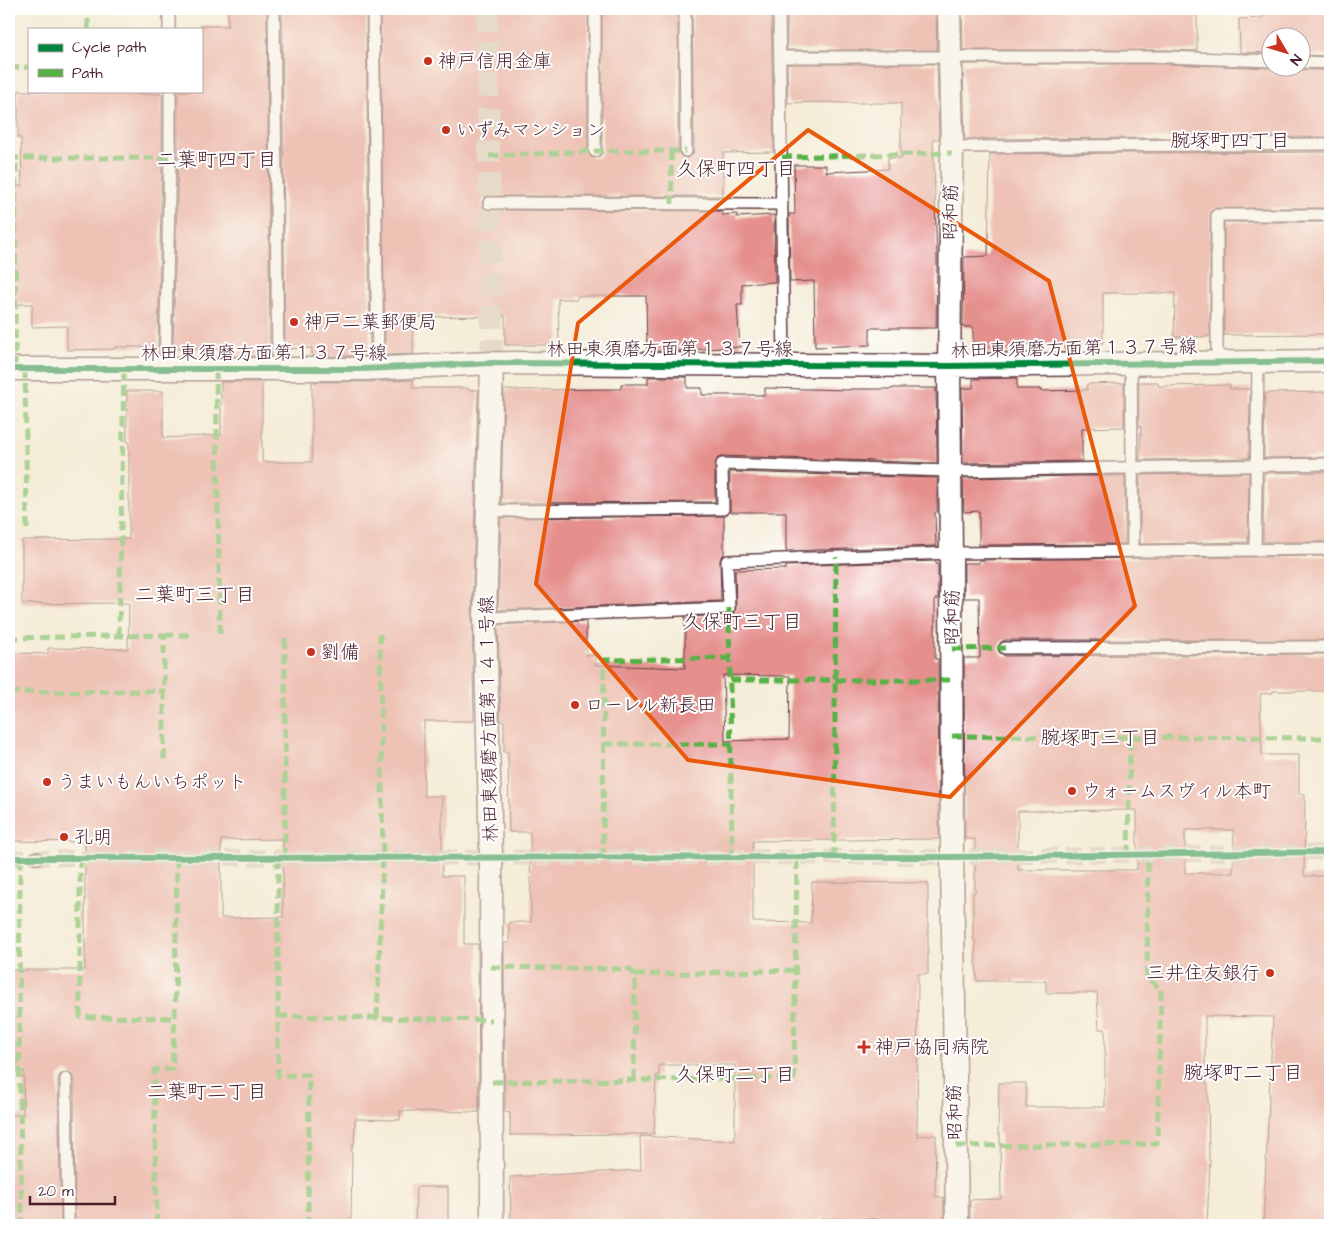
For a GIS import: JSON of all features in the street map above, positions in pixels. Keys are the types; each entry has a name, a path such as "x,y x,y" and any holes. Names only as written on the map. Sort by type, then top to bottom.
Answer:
{"street":[{"name":"昭和筋","path":"949,9 952,147 949,366 952,858 957,1225"},
{"name":"林田東須磨方面第１３７号線","path":"9,369 378,368 492,363 949,366 1330,361"},
{"name":"林田東須磨方面第１４１号線","path":"492,363 485,618 491,858 492,1225"}],"lane":[{"path":"169,9 169,28"},
{"path":"274,9 278,369"},
{"path":"373,9 378,368"},
{"path":"594,151 595,9"},
{"path":"685,9 686,151"},
{"path":"779,9 784,365"},
{"path":"780,56 1168,57 1262,61"},
{"path":"1312,62 1330,63"},
{"path":"165,369 170,92"},
{"path":"952,147 1330,144"},
{"path":"489,203 782,204"},
{"path":"1217,362 1217,215 1330,215"},
{"path":"1255,550 1258,362"},
{"path":"1131,363 1133,551"},
{"path":"488,511 723,509 722,464 950,471 1330,464"},
{"path":"485,618 729,608 727,561 951,553 1330,550"},
{"path":"1005,648 1330,647"},
{"path":"66,1079 68,1225"}],"path":[{"path":"170,158 276,157"}],"highlighted area":[{"path":"808,130 1049,281 1135,606 950,797 688,760 536,584 578,323"}],"building":[{"path":"228,9 267,9 270,349 262,350 262,356 221,356 221,349 174,349 173,347 178,92 202,92 201,26 228,26"},
{"path":"282,9 366,9 370,356 312,356 312,348 285,349"},
{"path":"380,9 588,9 588,151 591,157 595,158 601,155 602,151 602,9 678,9 678,151 682,157 687,158 694,151 692,9 771,9 774,152 723,153 723,196 489,196 485,197 482,202 483,207 489,210 722,211 722,215 737,214 737,217 774,215 775,282 742,284 742,305 737,305 740,347 686,351 647,351 646,296 577,296 577,299 558,299 559,345 505,345 505,316 413,317 413,354 385,355"},
{"path":"815,9 936,9 937,50 787,50 787,14 815,14"},
{"path":"962,9 1197,9 1197,51 963,50"},
{"path":"1262,9 1330,9 1330,56 1312,55 1312,28 1262,28 1262,53 1240,52 1239,19 1262,18"},
{"path":"787,64 937,64 939,139 933,139 937,258 936,328 870,328 870,345 815,347 814,281 790,282 789,214 795,214 794,165 826,165 826,172 888,169 888,158 901,158 901,103 788,103"},
{"path":"963,64 1168,64 1262,68 1262,78 1312,78 1312,70 1330,70 1330,137 965,139"},
{"path":"18,91 162,94 158,347 67,350 67,326 32,327 32,304 9,304 9,186 22,186 21,138 18,138"},
{"path":"1330,152 1330,202 1327,202 1327,208 1217,208 1211,211 1210,335 1208,337 1174,337 1175,293 1103,293 1103,343 1017,344 1017,352 973,353 973,327 963,327 964,257 988,256 990,154"},
{"path":"1224,222 1327,222 1326,334 1224,335"},
{"path":"648,377 687,377 687,388 702,388 702,395 765,395 765,388 850,390 936,388 937,463 722,456 718,458 715,464 715,502 501,503 504,390 621,389 621,384 648,384"},
{"path":"1017,378 1017,389 1040,389 1040,391 1087,390 1087,384 1124,383 1124,427 1082,428 1082,461 963,463 962,388 973,388 973,379"},
{"path":"413,380 413,388 468,388 468,390 478,390 472,618 474,721 424,721 424,796 442,796 442,876 464,876 464,944 478,944 479,1112 400,1111 400,1120 355,1119 354,1145 352,1145 351,1225 75,1225 74,1079 70,1073 65,1072 58,1079 61,1225 9,1225 9,1115 23,1115 24,1071 9,1071 9,970 85,970 85,842 9,841 9,653 48,654 48,648 128,649 129,603 22,604 22,540 129,539 127,391 163,391 163,438 221,435 221,382 262,382 262,462 312,462 312,382","holes":["283,839 283,917 221,918 221,840"]},
{"path":"1139,382 1158,382 1158,386 1230,385 1230,389 1250,389 1249,458 1140,460"},
{"path":"1328,392 1327,457 1264,458 1265,393"},
{"path":"730,472 937,478 936,546 786,551 786,512 730,512"},
{"path":"1327,472 1327,474 1330,474 1330,542 1263,542 1264,473"},
{"path":"1249,473 1248,542 1140,544 1140,475"},
{"path":"1125,476 1125,544 979,545 979,511 964,512 963,478"},
{"path":"724,516 724,554 720,561 721,601 498,610 501,518"},
{"path":"1330,556 1330,640 1005,640 1001,642 998,648 999,652 1005,656 1330,654 1330,691 1273,691 1273,693 1260,694 1262,755 1299,755 1299,794 1305,794 1304,876 1330,876 1329,1225 1263,1225 1273,1017 1205,1016 1205,1066 1206,1084 1208,1084 1210,1160 1207,1225 970,1225 970,1200 1001,1199 1000,1134 998,1134 999,1083 1026,1083 1026,1107 1105,1107 1105,1029 1099,1029 1097,993 1046,993 1046,981 977,981 975,940 973,940 975,839 965,839 964,658 980,658 979,598 964,598 964,563 979,563 979,560","holes":["1137,810 1137,870 1018,870 1018,811","1185,830 1234,830 1233,873 1185,873"]},
{"path":"936,561 936,564 938,564 938,599 935,599 935,659 938,659 939,839 753,841 753,922 811,923 812,882 928,883 928,974 918,974 917,1136 936,1135 935,1196 944,1198 944,1225 877,1225 877,1219 821,1218 821,1225 511,1225 510,1177 641,1170 640,1136 735,1141 735,1065 659,1065 659,1076 656,1076 654,1134 510,1135 510,1113 505,1112 504,943 509,943 509,922 531,922 530,832 509,832 508,752 504,752 504,721 501,721 498,625 586,621 586,655 595,655 595,665 685,668 685,617 733,614 736,608 735,570 786,569 786,566","holes":["723,675 790,676 789,739 725,741"]},
{"path":"416,1187 448,1187 448,1225 415,1225"}],"tunnel":[{"path":"487,9 492,363"},
{"path":"9,858 952,857 1330,852"}],"marked path":[{"path":"88,9 88,28"},
{"path":"9,68 28,67"},
{"path":"489,156 595,151 686,151"},
{"path":"671,151 672,204"},
{"path":"782,157 952,153"},
{"path":"9,158 170,158"},
{"path":"15,369 16,158"},
{"path":"25,369 27,531"},
{"path":"119,636 124,369"},
{"path":"216,369 220,637"},
{"path":"834,858 836,557"},
{"path":"729,608 732,858"},
{"path":"377,1018 383,858 380,634"},
{"path":"164,635 192,635"},
{"path":"9,638 164,635 164,759"},
{"path":"285,636 285,858"},
{"path":"952,649 1005,648"},
{"path":"603,858 604,660 730,658"},
{"path":"730,680 952,680"},
{"path":"9,692 164,691"},
{"path":"952,736 1330,738"},
{"path":"1128,855 1130,738"},
{"path":"604,744 731,744"},
{"path":"956,1146 1157,1144 1161,989 1147,978 1148,855"},
{"path":"492,1082 794,1078 797,857"},
{"path":"20,858 19,1041 22,1225"},
{"path":"80,858 80,1017 175,1018"},
{"path":"157,1225 154,1070 172,1069 175,1018 177,858"},
{"path":"278,858 278,1076 309,1075 308,1225"},
{"path":"491,967 629,969 635,975"},
{"path":"634,1080 635,975 796,970"},
{"path":"278,1016 492,1020"}],"cycle path":[{"path":"9,369 364,369 492,363 949,366 1330,361"},
{"path":"9,858 952,857 1330,852"}],"place":[{"name":"神戸信用金庫","path":"428,61"},
{"name":"いずみマンション","path":"446,130"},
{"name":"神戸二葉郵便局","path":"294,322"},
{"name":"劉備","path":"311,652"},
{"name":"ローレル新長田","path":"575,705"},
{"name":"うまいもんいちポット","path":"47,782"},
{"name":"ウォームスヴィル本町","path":"1072,791"},
{"name":"孔明","path":"64,837"},
{"name":"三井住友銀行","path":"1270,973"},
{"name":"神戸協同病院","path":"864,1047"}],"district":[{"name":"腕塚町四丁目","path":"1230,141"},
{"name":"二葉町四丁目","path":"217,160"},
{"name":"久保町四丁目","path":"736,169"},
{"name":"二葉町三丁目","path":"195,595"},
{"name":"久保町三丁目","path":"742,622"},
{"name":"腕塚町三丁目","path":"1100,738"},
{"name":"腕塚町二丁目","path":"1243,1073"},
{"name":"久保町二丁目","path":"735,1075"},
{"name":"二葉町二丁目","path":"207,1092"}]}
